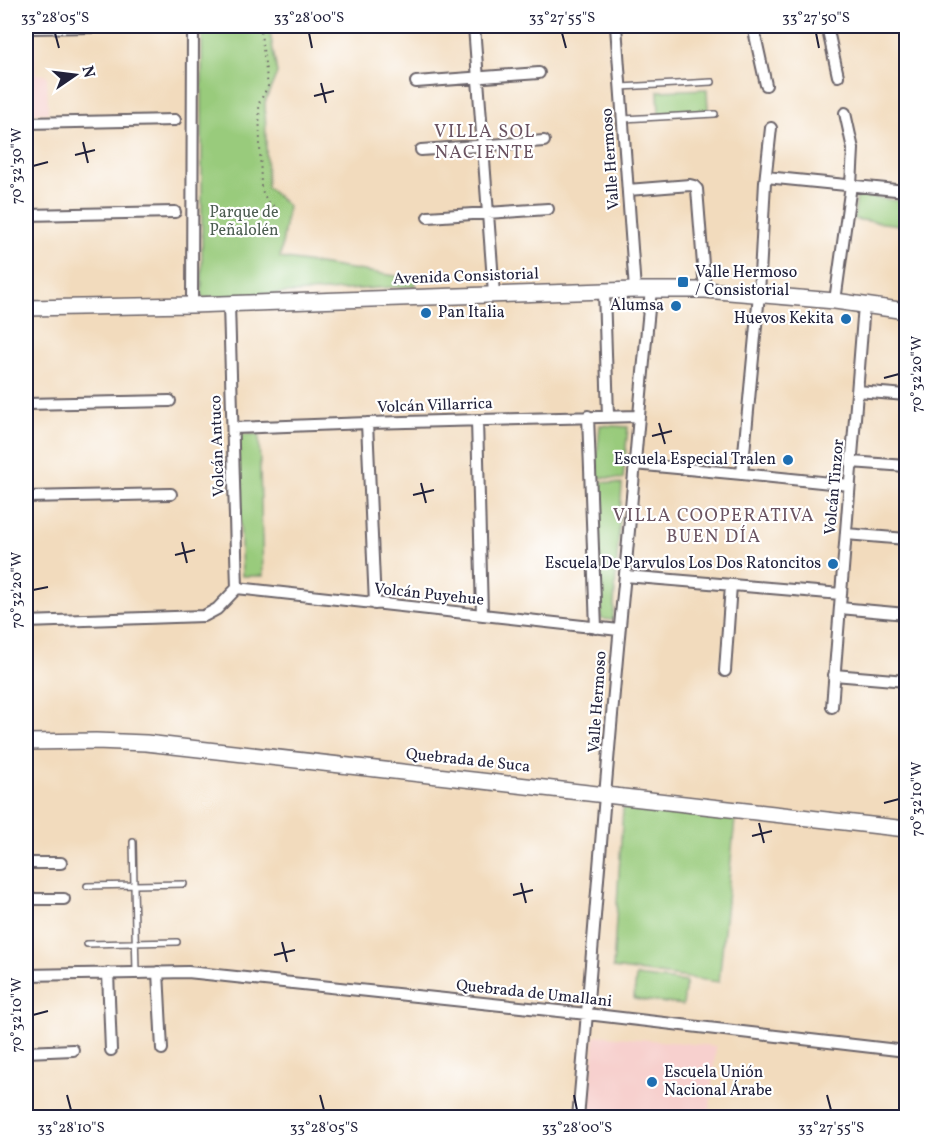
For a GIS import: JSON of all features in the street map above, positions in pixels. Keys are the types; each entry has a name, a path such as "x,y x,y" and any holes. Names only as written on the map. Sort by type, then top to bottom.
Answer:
{"street":[{"path":"26,28 164,26"},
{"path":"192,305 193,26"},
{"path":"474,26 494,294"},
{"name":"Valle Hermoso","path":"616,26 635,290"},
{"path":"753,26 766,85"},
{"path":"827,26 838,76"},
{"path":"416,82 539,73"},
{"path":"835,301 851,185 853,149 845,113"},
{"path":"26,123 174,120"},
{"path":"742,474 759,294 771,128"},
{"path":"421,150 544,141"},
{"path":"766,177 906,191"},
{"path":"628,190 690,184 697,189 705,290"},
{"path":"428,217 549,209"},
{"path":"26,215 175,212"},
{"name":"Avenida Consistorial","path":"26,308 229,304 635,290 705,290 835,301 906,311"},
{"name":"Valle Hermoso","path":"578,1118 619,630 651,290"},
{"path":"604,291 608,416"},
{"name":"Volcán Antuco","path":"229,304 237,588"},
{"name":"Volcán Tinzor","path":"832,707 864,305"},
{"path":"857,391 906,395"},
{"path":"26,404 170,401"},
{"name":"Valle Hermoso","path":"588,416 596,628"},
{"name":"Volcán Villarrica","path":"233,428 638,416"},
{"path":"477,420 482,615"},
{"path":"367,423 375,604"},
{"path":"852,462 906,466"},
{"path":"634,464 850,485"},
{"path":"26,497 171,494"},
{"path":"846,534 906,539"},
{"path":"625,576 841,594"},
{"path":"725,671 731,585"},
{"path":"26,622 204,616 227,601 237,588"},
{"name":"Volcán Puyehue","path":"237,588 619,630"},
{"path":"840,609 906,614"},
{"path":"834,675 906,681"},
{"name":"Quebrada de Suca","path":"26,742 146,743 906,829"},
{"path":"26,863 61,863"},
{"path":"26,899 64,899"},
{"path":"158,972 162,1049"},
{"name":"Quebrada de Umallani","path":"26,975 188,972 587,1014 906,1051"},
{"path":"108,973 111,1050"},
{"path":"26,1052 73,1050"}],"lane":[{"path":"621,87 712,82"},
{"path":"623,119 715,114"},
{"path":"133,842 136,973"},
{"path":"87,886 184,884"},
{"path":"87,944 177,942"}],"path":[{"path":"260,26 268,86 259,103 261,187 264,197 281,211"}],"shaded area":[{"path":"26,38 35,38 35,74 47,75 48,113 26,113"},
{"name":"Escuela Unión Nacional Árabe","path":"595,1035 716,1046 709,1117 589,1117"}],"green space":[{"name":"Parque de Peñalolén","path":"202,26 269,26 277,73 265,102 267,187 288,206 280,258 415,279 415,286 202,298"},
{"path":"707,89 708,112 659,115 658,91"},
{"path":"857,195 906,202 906,226 854,219"},
{"path":"600,425 628,427 623,479 595,477"},
{"path":"237,434 259,434 263,576 242,576"},
{"path":"595,481 622,484 613,620 601,619"},
{"path":"623,808 735,819 719,982 613,968"},
{"path":"636,976 686,982 683,1005 634,999"}],"place":[{"name":"Valle Hermoso / Consistorial","path":"683,282"},
{"name":"Alumsa","path":"676,306"},
{"name":"Pan Italia","path":"426,313"},
{"name":"Huevos Kekita","path":"846,319"},
{"name":"Escuela Especial Tralen","path":"788,460"},
{"name":"Escuela De Parvulos Los Dos Ratoncitos","path":"833,564"},
{"name":"Escuela Unión Nacional Árabe","path":"652,1082"}],"district":[{"name":"VILLA SOL NACIENTE","path":"485,142"},
{"name":"VILLA COOPERATIVA BUEN DÍA","path":"714,526"}]}
